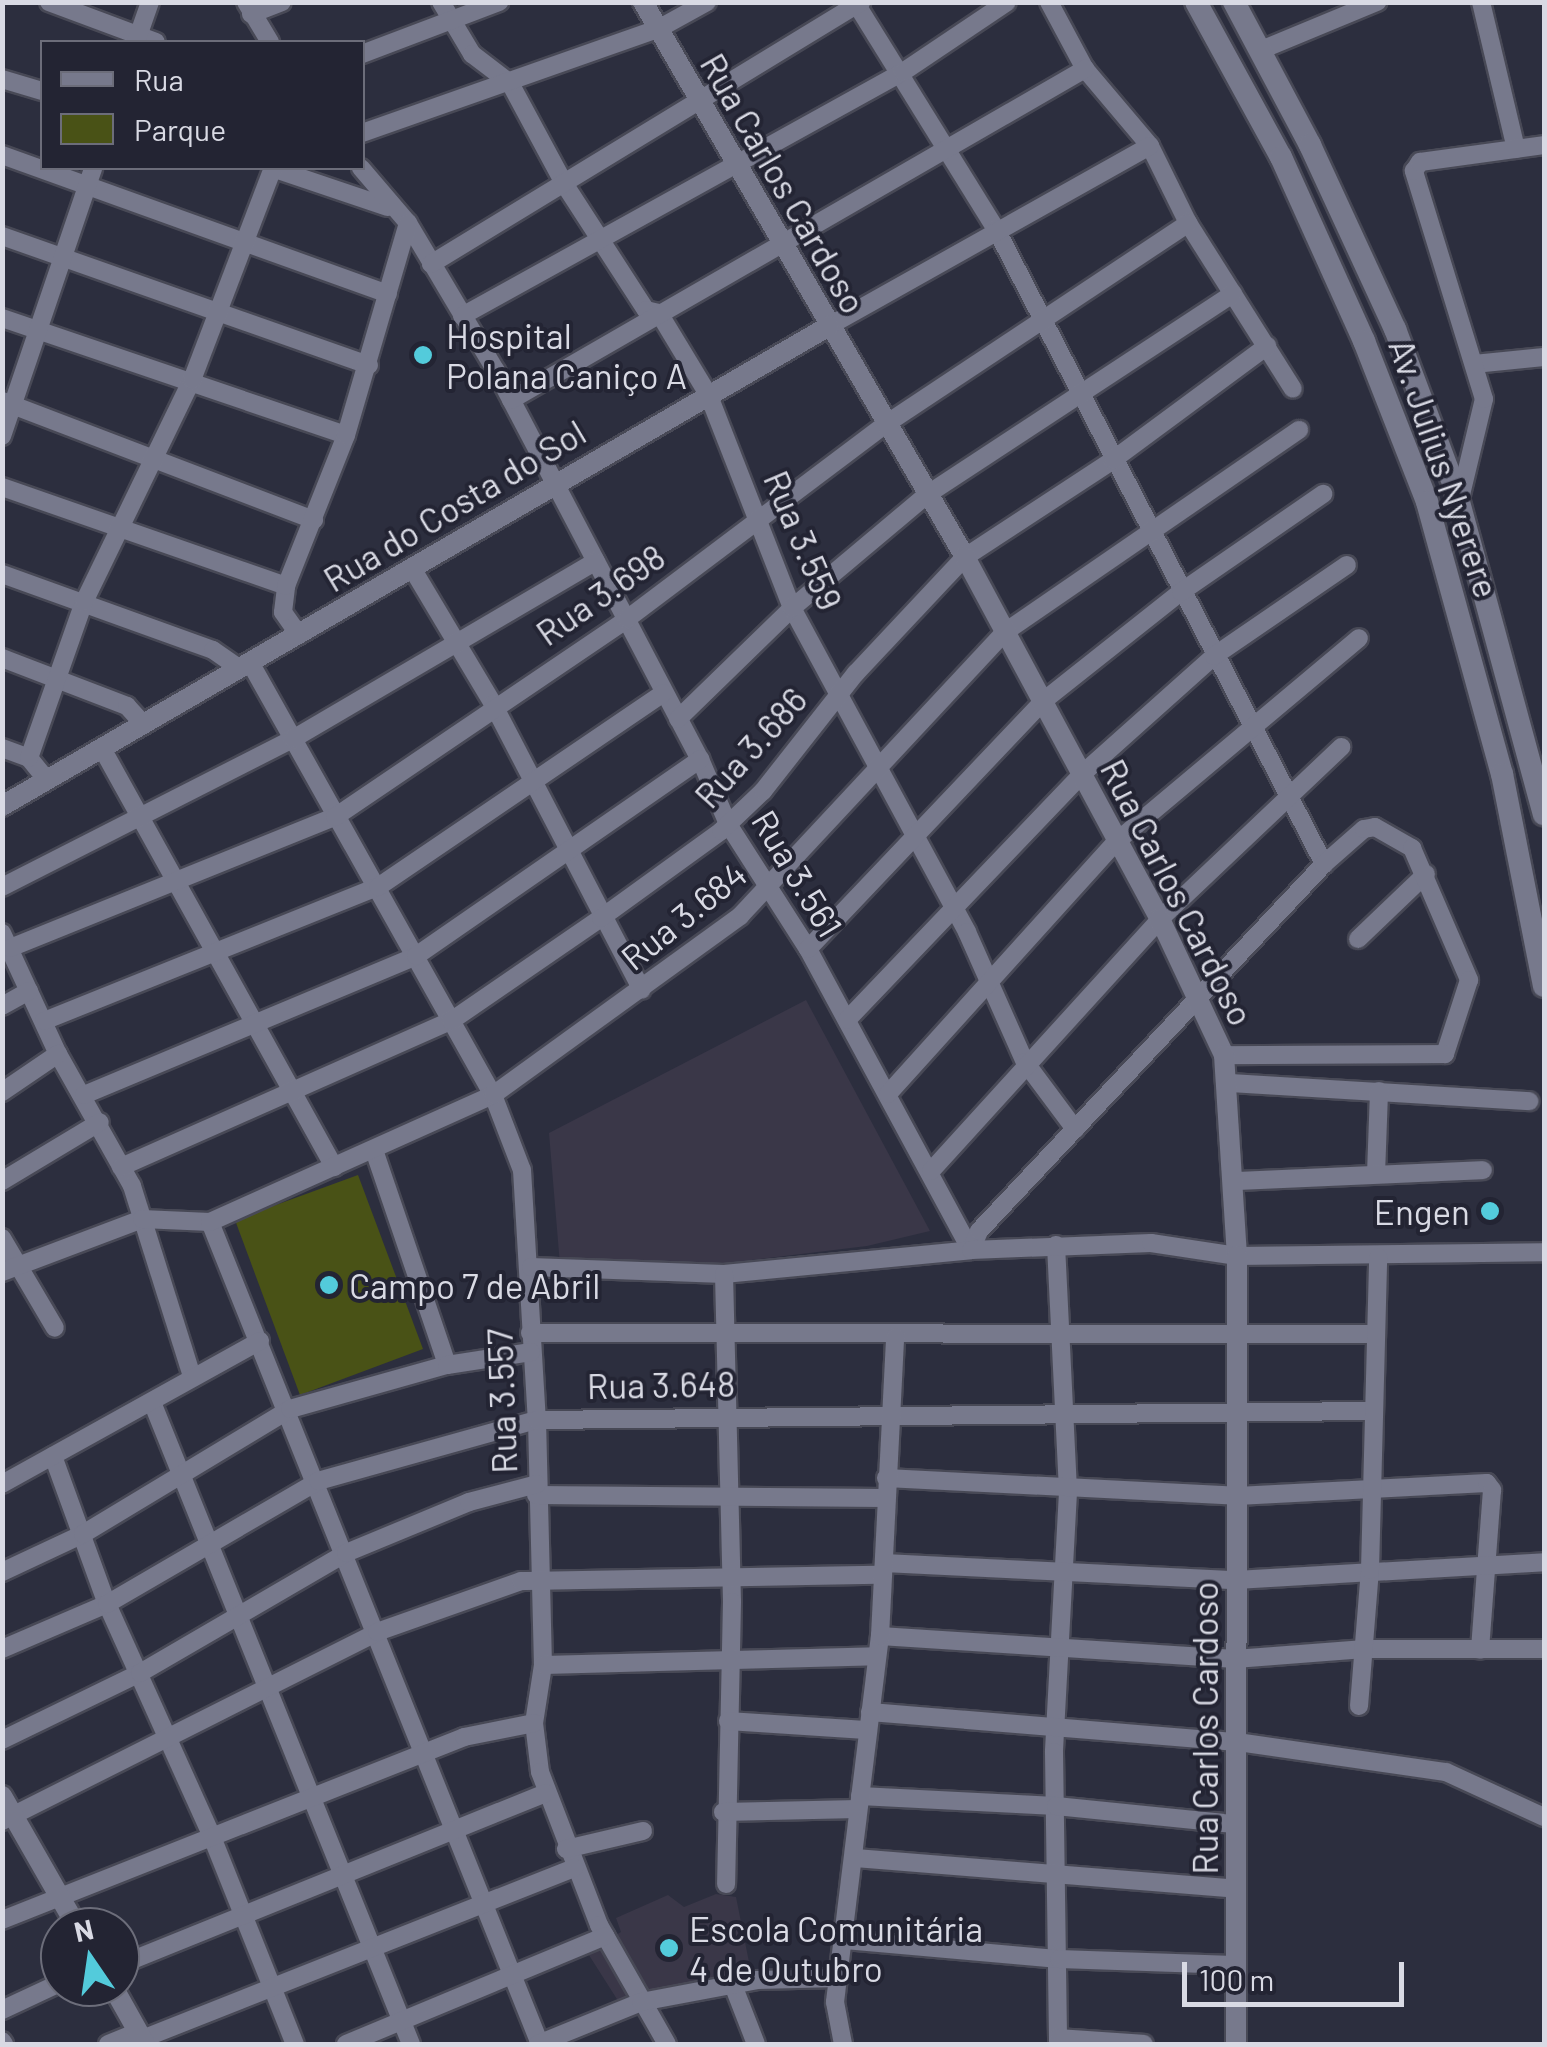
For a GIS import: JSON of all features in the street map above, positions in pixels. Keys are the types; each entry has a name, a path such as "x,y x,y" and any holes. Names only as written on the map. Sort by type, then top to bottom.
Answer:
{"main road":[{"name":"Av. Julius Nyerere","path":"1196,2 1240,80 1364,341 1427,502 1502,774 1544,986"},
{"name":"Av. Julius Nyerere","path":"1234,2 1261,50 1395,329 1458,503 1544,814"}],"street":[{"path":"49,2 143,40 150,2"},
{"path":"269,40 248,8 282,2"},
{"name":"Rua 3.559","path":"442,2 472,54 510,83 565,185 646,310 659,312 709,396 792,608 843,694 914,840 956,910 1026,1062 1075,1129"},
{"path":"365,53 499,2"},
{"name":"Rua Carlos Cardoso","path":"643,2 733,165 965,557 1160,919 1200,997 1224,1056 1231,1084 1237,1256 1236,2044"},
{"path":"365,131 658,29 707,2"},
{"path":"462,316 903,72 1007,2"},
{"path":"1048,2 1085,69 1150,146 1188,223 1293,390"},
{"path":"1261,50 1377,2"},
{"path":"1481,2 1516,150"},
{"path":"430,264 701,105 858,3 996,228 1252,734 1324,864"},
{"path":"511,400 1085,69"},
{"path":"2,78 40,91"},
{"path":"1458,503 1484,399 1414,171 1420,162 1544,145"},
{"name":"Rua do Costa do Sol","path":"2,806 299,636 554,482 996,228 1150,146"},
{"path":"2,155 40,164"},
{"path":"62,170 90,177 388,294"},
{"path":"30,758 84,602 155,463 192,380 272,170"},
{"path":"279,170 388,207"},
{"name":"Rua 3.561","path":"363,170 388,207 408,224 511,400 662,693 700,758 728,824 808,950 971,1250"},
{"path":"2,436 7,402 90,177"},
{"name":"Rua 3.698","path":"6,941 172,886 335,818 492,704 627,619 886,424 1188,223"},
{"path":"299,636 283,612 286,586 346,436 408,224"},
{"path":"2,236 369,365"},
{"path":"678,720 792,608 928,494 1078,390 1232,294"},
{"path":"2,318 192,380 346,436"},
{"name":"Rua 3.686","path":"121,1167 452,1021 601,918 728,824 965,557 1113,460 1267,346"},
{"path":"1474,364 1544,357"},
{"path":"7,402 155,463 314,520"},
{"name":"Rua 3.684","path":"10,1268 142,1219 210,1222 493,1095 642,990 770,887 1005,632 1152,536 1299,430"},
{"path":"2,487 286,586"},
{"path":"808,950 1042,702 1182,592 1323,494"},
{"path":"2,887 293,739 596,561"},
{"path":"847,1020 1081,775 1214,656 1347,565"},
{"path":"412,568 492,704 530,784 642,990"},
{"path":"2,574 213,650 246,667"},
{"path":"888,1094 1116,842 1252,734 1358,638"},
{"path":"2,658 127,706 144,724"},
{"name":"Rua 3.557","path":"246,667 293,739 493,1095 522,1170 531,1267 530,1343 537,1420 543,1665 534,1722 546,1793 566,1849 606,1936 666,2044"},
{"path":"44,1021 378,887 662,693"},
{"path":"2,748 30,758 47,780"},
{"path":"930,1171 1160,919 1341,748"},
{"path":"103,750 172,886 218,953 334,1167"},
{"path":"84,1095 256,1027 416,956 700,758"},
{"path":"971,1250 979,1231 1324,864 1364,829 1375,827 1412,848 1426,874 1455,960 1469,980 1444,1054 1224,1056"},
{"path":"1358,940 1426,874"},
{"path":"6,941 58,1054 100,1122 121,1167 142,1219 192,1376"},
{"path":"2,1006 29,990"},
{"path":"2,1092 58,1054"},
{"path":"1231,1084 1530,1101"},
{"path":"1376,1174 1379,1091"},
{"path":"2,1180 100,1122"},
{"path":"374,1150 447,1365"},
{"path":"1235,1181 1484,1170"},
{"path":"210,1222 290,1409 539,2044 641,2002 734,1985 838,1978"},
{"path":"2,1238 10,1268 55,1328"},
{"path":"531,1267 724,1274 898,1261 971,1250 1152,1243 1237,1256 1544,1252"},
{"path":"1056,1245 1068,1492 1068,1576 1056,1726 1061,1879 1058,2041 1144,2044"},
{"path":"1358,1706 1370,1570 1371,1411 1378,1257"},
{"path":"724,1274 732,1577 723,1812 726,1884"},
{"path":"2,1572 83,1534 290,1409 530,1343 726,1334 1236,1337 1376,1334"},
{"path":"842,2044 838,1978 856,1858 859,1802 880,1636 883,1498 895,1337"},
{"path":"2,1484 260,1340"},
{"path":"152,1402 184,1475 234,1616 268,1688 411,2044"},
{"name":"Rua 3.648","path":"2,1649 107,1604 318,1481 537,1420 1066,1411 1237,1414 1371,1411"},
{"path":"53,1456 107,1604 170,1740 296,2044"},
{"path":"886,1478 1068,1492 1237,1496 1490,1486 1480,1650"},
{"path":"2,1740 140,1673 346,1553 468,1502 536,1489 727,1499 883,1498"},
{"path":"8,1819 377,1632 521,1581 883,1569 1236,1580 1484,1561 1544,1562"},
{"path":"880,1636 1235,1659 1365,1650 1544,1650"},
{"path":"543,1665 877,1656"},
{"path":"728,1721 1056,1726 1237,1742 1446,1772 1544,1818"},
{"path":"2,1920 424,1752 534,1722"},
{"path":"140,1958 246,1918 546,1793"},
{"path":"2,1796 8,1819 66,1907"},
{"path":"723,1812 859,1802 1056,1806 1234,1824"},
{"path":"566,1849 643,1831"},
{"path":"856,1858 1061,1879 1237,1889"},
{"path":"108,2044 141,2039 574,1868"},
{"path":"346,2044 606,1936"},
{"path":"845,1940 1059,1959 1234,1964"},
{"path":"734,1985 756,2044"},
{"path":"2,2010 40,1992"},
{"path":"124,2007 141,2039"}],"shaded area":[{"path":"806,1000 930,1231 867,1246 719,1264 560,1265 549,1133"},
{"name":"Escola Comunitária 4 de Outubro","path":"716,1894 736,1897 752,1977 622,2007 587,1952 621,1932 616,1918 668,1895 684,1907"}],"green space":[{"name":"Campo 7 de Abril","path":"358,1175 423,1349 300,1395 235,1220"}],"place":[{"name":"Hospital Polana Caniço A","path":"423,355"},
{"name":"Engen","path":"1490,1211"},
{"name":"Campo 7 de Abril","path":"329,1285"},
{"name":"Escola Comunitária 4 de Outubro","path":"669,1948"}]}
